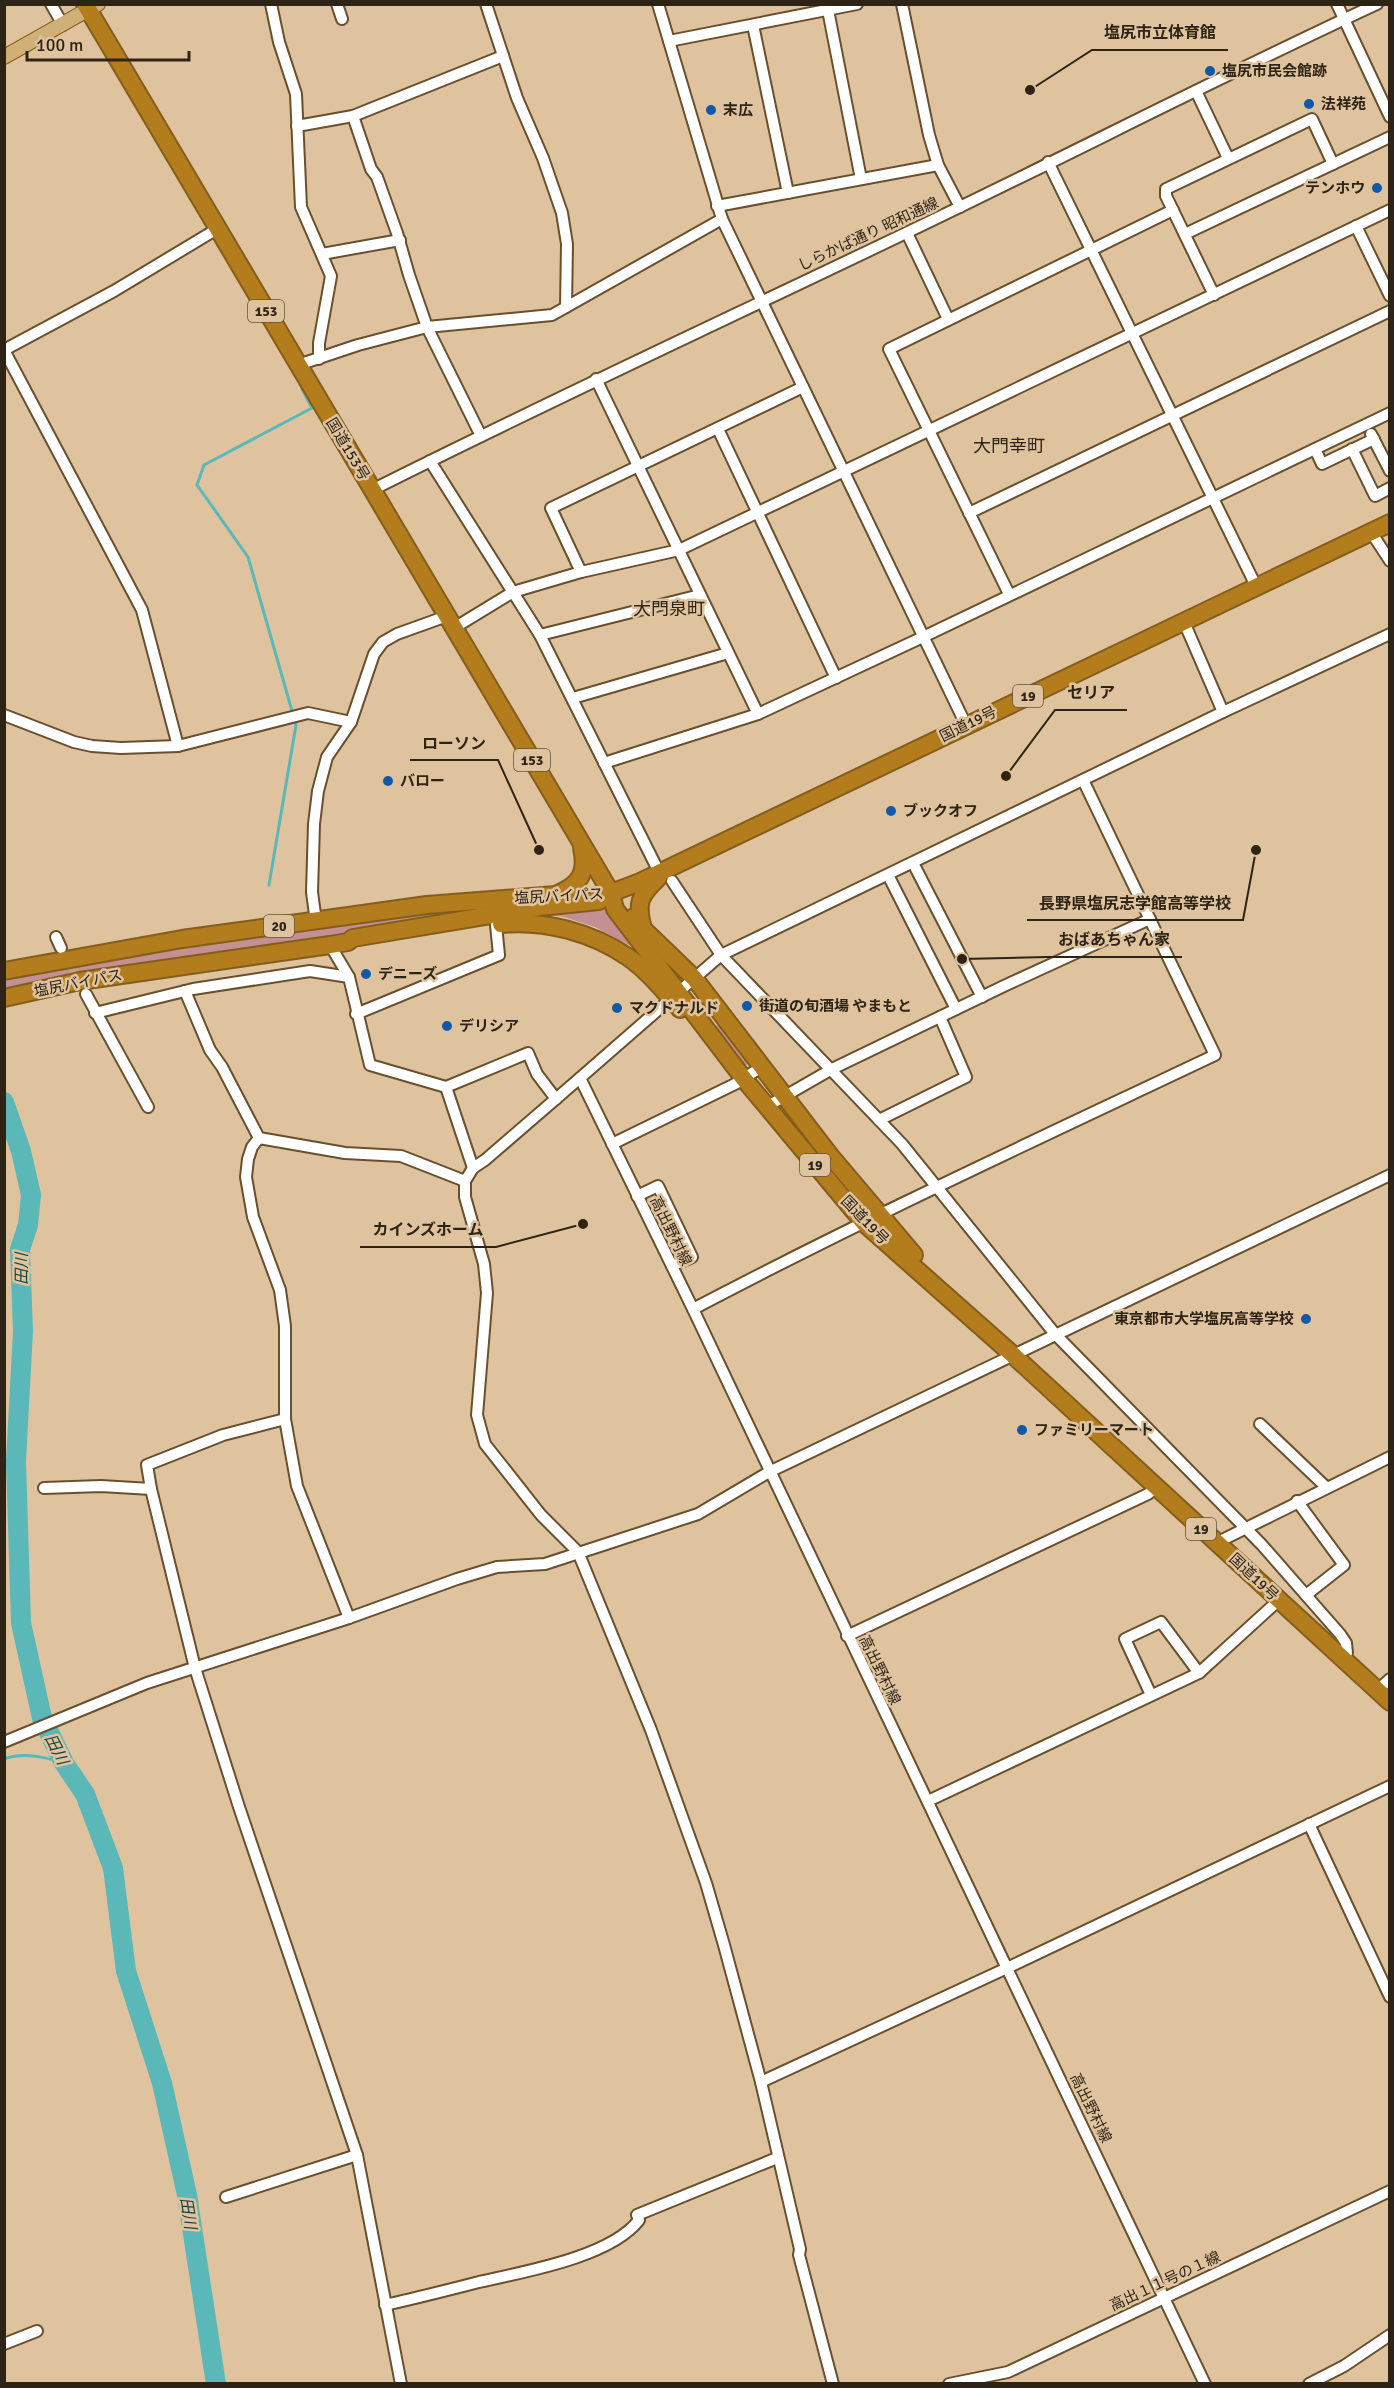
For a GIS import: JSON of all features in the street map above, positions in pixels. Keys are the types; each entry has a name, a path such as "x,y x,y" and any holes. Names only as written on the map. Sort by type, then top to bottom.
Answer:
{"highway":[{"name":"国道153号","path":"91,7 217,229 611,893"},
{"name":"国道19号","path":"611,893 666,874 966,725 1389,523"},
{"path":"556,895 573,888 580,880 584,858 580,841"},
{"path":"643,929 638,907 640,897 666,874"},
{"name":"国道19号","path":"611,893 624,902 643,929 694,978 786,1096 871,1219"},
{"path":"611,893 615,909 675,995"},
{"name":"塩尻バイパス","path":"4,971 125,948 427,906 556,895 611,893"},
{"name":"塩尻バイパス","path":"4,998 80,981 330,945 348,942 352,938 479,917 599,901 611,893"},
{"path":"348,942 521,922 545,924 597,941 629,958 675,995"},
{"name":"国道19号","path":"675,995 766,1107 871,1219 918,1259 1013,1355 1342,1659 1385,1691"}],"main road":[{"path":"4,57 91,7"}],"street":[{"path":"51,4 63,25"},
{"path":"271,4 279,42 293,80 301,207 331,276 319,343 319,359"},
{"path":"337,4 342,19"},
{"path":"486,4 517,98 543,158 562,213 567,244 566,307"},
{"path":"658,4 722,219 966,725"},
{"path":"669,41 857,4"},
{"path":"902,4 929,135 938,165 960,207"},
{"path":"1337,4 1389,117"},
{"name":"しらかば通り 昭和通線","path":"372,490 596,379 907,233 1048,162 1377,4"},
{"path":"828,10 861,179"},
{"path":"753,25 788,193"},
{"path":"297,126 353,116 503,56"},
{"path":"1196,91 1228,158"},
{"path":"353,116 370,170 377,177 427,327 481,436"},
{"path":"1214,295 1173,210 1166,189 1312,119 1334,164"},
{"path":"1185,234 1389,137"},
{"path":"1048,162 1257,588"},
{"path":"717,206 938,165"},
{"path":"1009,594 889,349 1173,210"},
{"path":"316,922 312,892 318,791 327,758 351,722 374,654 383,642 397,634 450,622 513,592 580,572 679,550 1389,210"},
{"path":"298,365 358,345 427,327 552,315 722,219"},
{"path":"1356,226 1389,296"},
{"path":"178,746 142,610 5,350 114,291 217,229"},
{"path":"907,233 948,319"},
{"path":"322,254 399,240"},
{"path":"969,513 1389,311"},
{"path":"596,379 758,714"},
{"path":"580,572 551,508 803,387"},
{"path":"604,763 758,714 1389,413"},
{"path":"1367,424 1389,471"},
{"path":"718,429 836,678"},
{"path":"1315,449 1322,464 1374,439"},
{"path":"1353,449 1375,496 1389,488"},
{"path":"430,461 540,635 604,763 666,874 722,955 926,1171 1055,1334 1244,1527 1306,1595 1346,1643 1347,1653 1342,1659"},
{"path":"1371,532 1389,561"},
{"path":"540,635 700,595"},
{"path":"1184,622 1223,712"},
{"path":"833,2384 799,2255 800,2249 761,2082 706,1883 651,1730 579,1552 541,1515 485,1444 477,1415 487,1293 484,1264 465,1197 465,1181 473,1168 722,955 1389,634"},
{"path":"573,698 728,652"},
{"path":"4,715 74,742 121,748 178,746 308,713 351,722"},
{"path":"693,1309 871,1219 1215,1055 1083,780"},
{"path":"913,863 982,997"},
{"path":"888,875 956,1010"},
{"path":"766,1107 832,1069 1150,919"},
{"path":"356,1014 499,955 496,925"},
{"path":"56,938 61,948"},
{"path":"330,945 349,976 356,1014 370,1065 447,1087 528,1053 537,1074 556,1099"},
{"path":"95,1013 185,991 310,971 349,976"},
{"path":"185,991 210,1050 222,1067 259,1138"},
{"path":"86,994 148,1107"},
{"path":"879,1120 966,1077 940,1017"},
{"path":"612,1144 744,1079 763,1066"},
{"name":"高出野村線","path":"580,1078 693,1309 847,1636 1206,2384"},
{"path":"447,1087 473,1168"},
{"path":"259,1138 345,1154 401,1156 465,1181"},
{"path":"259,1138 252,1147 246,1177 253,1217 280,1290 285,1326 285,1419 297,1486 349,1618"},
{"path":"4,1742 147,1683 349,1618 457,1579 497,1567 545,1564 698,1514 769,1472 1389,1175"},
{"path":"637,1196 658,1186 692,1257 672,1266"},
{"path":"285,1419 223,1435 147,1465 195,1668 239,1808 357,2155 401,2384"},
{"path":"1260,1424 1326,1487"},
{"path":"1216,1543 1244,1527 1389,1457"},
{"path":"44,1488 101,1486 151,1489"},
{"path":"847,1636 1117,1509 1148,1494 1156,1487"},
{"path":"1297,1501 1344,1565 1306,1595"},
{"path":"928,1801 1199,1673 1279,1600"},
{"path":"1152,1695 1125,1639 1161,1622 1199,1673"},
{"path":"761,2082 1389,1786"},
{"path":"1309,1824 1389,1992"},
{"path":"226,2197 357,2155"},
{"path":"385,2305 543,2269 630,2233 639,2220 637,2215 777,2158"},
{"name":"高出１１号の１線","path":"949,2384 1008,2372 1389,2191"},
{"path":"4,2344 38,2331"},
{"path":"1309,2384 1344,2366 1389,2335"}],"shaded area":[{"path":"505,905 375,929 125,967 5,989 4,979 191,945 316,926"},
{"path":"604,908 631,946 595,927 541,912"},
{"path":"719,1022 750,1064 742,1065 715,1028"}],"waterway":[{"path":"269,885 296,725 248,557 197,485 204,465 312,408 302,389"},
{"name":"田川","path":"4,1102 21,1151 31,1195 28,1225 20,1249 23,1331 16,1461 21,1623 42,1718 64,1763 85,1794 113,1868 126,1971 162,2083 187,2195 216,2384"},
{"path":"4,1759 27,1756 42,1757 64,1763"}],"tunnel":[{"path":"65,955 81,986"}],"place":[{"name":"塩尻市民会館跡","path":"1210,71"},
{"name":"塩尻市立体育館","path":"1030,90"},
{"name":"法祥苑","path":"1309,104"},
{"name":"末広","path":"711,110"},
{"name":"テンホウ","path":"1377,188"},
{"name":"セリア","path":"1006,776"},
{"name":"バロー","path":"388,781"},
{"name":"ブックオフ","path":"891,811"},
{"name":"ローソン","path":"539,850"},
{"name":"長野県塩尻志学館高等学校","path":"1256,850"},
{"name":"おばあちゃん家","path":"962,959"},
{"name":"デニーズ","path":"366,974"},
{"name":"街道の旬酒場 やまもと","path":"747,1006"},
{"name":"マクドナルド","path":"617,1008"},
{"name":"デリシア","path":"447,1026"},
{"name":"カインズホーム","path":"583,1224"},
{"name":"東京都市大学塩尻高等学校","path":"1306,1319"},
{"name":"ファミリーマート","path":"1022,1430"}],"district":[{"name":"大門幸町","path":"1009,446"},
{"name":"大門泉町","path":"669,609"}]}
